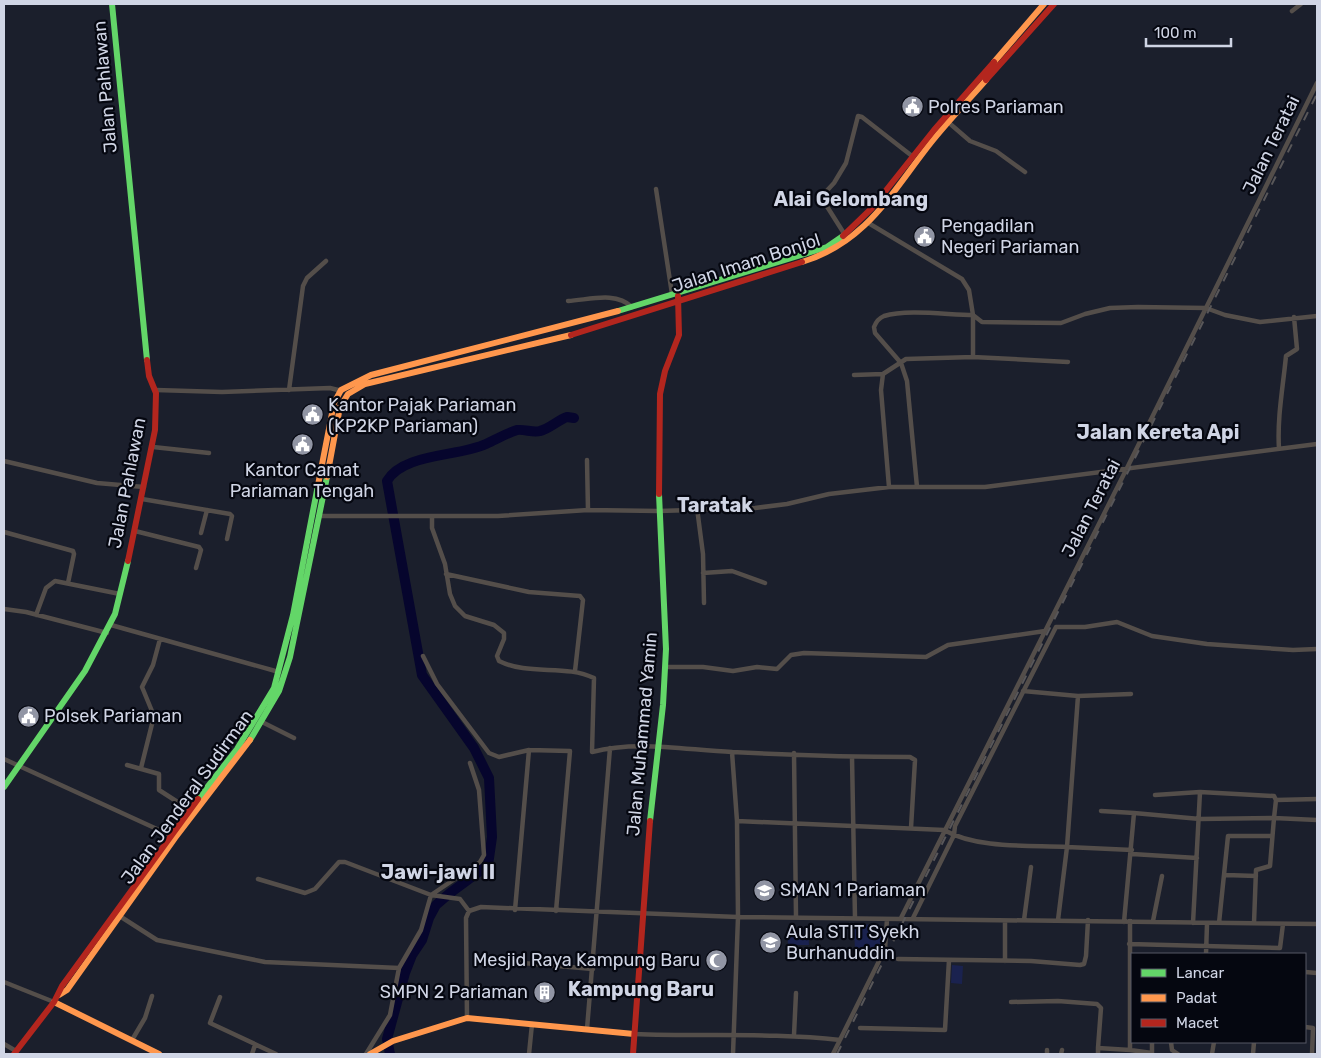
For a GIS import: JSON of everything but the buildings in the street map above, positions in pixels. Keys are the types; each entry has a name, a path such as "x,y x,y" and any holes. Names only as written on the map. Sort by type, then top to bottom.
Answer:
{"main road":[{"name":"Jalan Pahlawan","path":"4,787 85,671 111,625 135,531 152,447 156,390 149,376 146,355 112,4"},
{"name":"Jalan Imam Bonjol","path":"784,265 827,247 845,235 887,195 1044,4"},
{"name":"Jalan Imam Bonjol","path":"343,392 563,326 676,296 831,251 870,224 912,156 1054,4"},
{"name":"Jalan Imam Bonjol","path":"461,357 566,336 676,296"},
{"name":"Jalan Muhammad Yamin","path":"633,1051 642,914 666,667 659,511 660,384 679,334 681,314 676,296"},
{"path":"563,326 566,336"},
{"name":"Jalan Jenderal Sudirman","path":"116,914 262,722 276,697 285,674 320,470 334,404 343,392"},
{"name":"Jalan Jenderal Sudirman","path":"15,1053 59,995 67,990 170,835 190,810 210,790 257,720 274,688 296,615 343,392"},
{"path":"320,470 327,471"},
{"path":"54,1002 159,1054"},
{"path":"372,1053 394,1042 467,1018 634,1034"},
{"path":"624,1033 632,1042 633,1051"}],"street":[{"path":"1292,11 1301,4"},
{"name":"Jalan Teratai","path":"901,918 1127,468 1317,82"},
{"path":"845,235 822,198 846,164 858,116 862,117 912,156"},
{"path":"948,122 970,142 996,151 1026,172"},
{"path":"656,189 676,296"},
{"path":"870,224 962,279 969,290 973,315 973,356"},
{"path":"289,390 303,286 307,278 326,261"},
{"path":"568,301 616,297 626,301 632,307"},
{"path":"917,487 909,391 901,363 875,333 876,321 884,316 915,313 973,315 977,320 988,322 1061,323 1085,314 1110,308 1206,308 1250,322 1317,316"},
{"path":"1279,449 1278,420 1286,356 1296,349 1294,317"},
{"path":"854,375 883,374 906,359 973,356 1068,362"},
{"path":"883,374 881,390 889,487"},
{"path":"156,390 289,390 330,388 343,392"},
{"path":"318,516 498,516 588,510 659,511 697,508 755,508 787,504 829,494 889,487 986,487 1317,444"},
{"path":"152,447 209,453"},
{"path":"587,460 588,510"},
{"path":"4,462 96,482 144,488"},
{"path":"142,499 231,515 227,539"},
{"path":"697,508 703,554 704,603"},
{"path":"201,533 207,510"},
{"path":"432,516 432,528 452,601 462,613 476,621 494,625 504,633 504,639 497,656 499,661 532,669 575,671 595,679 592,752 610,748 658,747 852,757 910,757 915,760 911,828"},
{"path":"135,531 199,547 196,568"},
{"path":"4,532 73,551 68,583"},
{"path":"703,573 732,571 765,583"},
{"path":"446,574 529,592 580,596 583,600 575,671"},
{"path":"36,614 46,588 51,582 55,581 120,594"},
{"path":"4,609 36,614 106,632"},
{"path":"912,918 954,835 955,826 1056,627 1085,627 1117,622 1152,636 1207,644 1293,650 1317,649"},
{"path":"111,625 279,672"},
{"path":"666,667 702,667 733,671 757,667 777,669 790,655 804,653 926,657 948,645 1045,631"},
{"path":"141,768 154,716 142,687 153,665 160,639"},
{"path":"423,656 437,684 489,752 499,757 529,750 570,751 556,911"},
{"path":"1023,692 1078,696 1131,694"},
{"path":"1058,920 1067,847 1078,696"},
{"path":"262,722 294,738"},
{"path":"587,1029 610,748"},
{"path":"515,910 529,750"},
{"path":"732,752 738,917 733,1054"},
{"path":"794,753 796,916"},
{"path":"852,757 855,918"},
{"path":"4,759 170,835"},
{"path":"366,1054 390,1015 399,968 424,923 432,896 480,862 484,855 479,790 470,763"},
{"path":"127,765 159,774 159,790 190,810"},
{"path":"1155,795 1200,792 1274,796 1276,800 1270,866 1257,868 1254,923"},
{"path":"1192,923 1200,819 1200,792"},
{"path":"1276,800 1317,799"},
{"path":"1101,811 1134,812 1200,819 1274,818 1317,820"},
{"path":"1124,922 1132,852 1134,812"},
{"path":"736,821 944,830 954,835 993,843 1197,858"},
{"path":"1219,924 1226,875 1228,836 1272,836"},
{"path":"258,879 305,893 315,889 342,862 432,896 463,900 469,911 465,922 467,1018"},
{"path":"1024,920 1031,867"},
{"path":"1226,875 1256,876"},
{"path":"1154,921 1162,876"},
{"path":"469,911 481,907 515,910 738,917 796,916 1154,921 1207,924 1317,924"},
{"path":"116,914 157,940 265,962 399,968"},
{"path":"833,1054 885,949 887,918"},
{"path":"1005,920 1005,961"},
{"path":"898,959 1084,964 1088,920"},
{"path":"1130,921 1130,1050"},
{"path":"1206,953 1207,924"},
{"path":"1280,953 1284,924"},
{"path":"1129,944 1280,948"},
{"path":"860,1028 945,1030 949,960"},
{"path":"511,962 593,969"},
{"path":"4,982 54,1002"},
{"path":"794,1035 796,993"},
{"path":"132,1040 146,1018 152,996"},
{"path":"220,997 210,1023 275,1054"},
{"path":"1011,1002 1058,1001 1097,1004 1101,1008 1098,1054"},
{"path":"529,1054 532,1024"},
{"path":"1312,1054 1315,1028"},
{"path":"634,1034 733,1037 794,1035 840,1040"},
{"path":"1098,1048 1152,1053 1152,1043"},
{"path":"1171,1043 1172,1050 1178,1054"},
{"path":"4,1044 15,1053"},
{"path":"252,1054 255,1045"}],"shaded area":[{"path":"854,924 879,925 883,938 878,954 855,953"},
{"path":"787,929 808,929 809,945 788,945"},
{"path":"952,965 963,966 962,984 951,983"}],"waterway":[{"path":"390,1054 387,1039 405,973 412,955 422,940 429,918 436,905 488,865 492,837 489,778 474,748 422,675 387,481 405,465 418,460 474,448 517,430 540,431 567,417 574,418"}],"railway":[{"path":"837,1054 1317,94"}],"traffic: fast":[{"path":"112,4 147,360"},
{"path":"618,311 827,247 843,236"},
{"path":"250,740 279,691 290,657 327,477"},
{"path":"198,799 237,749 274,688 293,615 318,485"},
{"path":"650,821 663,705 666,649 659,494"},
{"path":"4,787 85,671 115,614 128,561"}],"traffic: slow":[{"path":"994,62 1044,4"},
{"path":"802,262 824,254 859,231 887,201 940,131 986,80"},
{"path":"318,485 334,403 341,390 371,375 618,311"},
{"path":"327,477 340,407 348,394 365,384 571,335"},
{"path":"59,995 67,990 175,838 250,740"},
{"path":"54,1002 159,1054"},
{"path":"370,1054 393,1041 467,1018 634,1034"}],"traffic: jam":[{"path":"986,80 1054,4"},
{"path":"843,236 872,208 934,130 994,62"},
{"path":"571,335 802,262"},
{"path":"659,494 660,394 665,371 679,335 678,296"},
{"path":"128,561 155,430 156,393 149,376 147,360"},
{"path":"14,1054 54,1002 62,986 198,799"},
{"path":"633,1054 650,821"}],"place":[{"name":"Polres Pariaman","path":"912,107"},
{"name":"Pengadilan Negeri Pariaman","path":"925,236"},
{"name":"Kantor Pajak Pariaman (KP2KP Pariaman)","path":"312,415"},
{"name":"Kantor Camat Pariaman Tengah","path":"302,445"},
{"name":"Polsek Pariaman","path":"28,716"},
{"name":"SMAN 1 Pariaman","path":"764,890"},
{"name":"Aula STIT Syekh Burhanuddin","path":"770,942"},
{"name":"Mesjid Raya Kampung Baru","path":"716,960"},
{"name":"SMPN 2 Pariaman","path":"544,992"}],"district":[{"name":"Alai Gelombang","path":"851,199"},
{"name":"Jalan Kereta Api","path":"1158,432"},
{"name":"Taratak","path":"715,505"},
{"name":"Jawi-jawi II","path":"438,872"},
{"name":"Kampung Baru","path":"641,989"}]}
